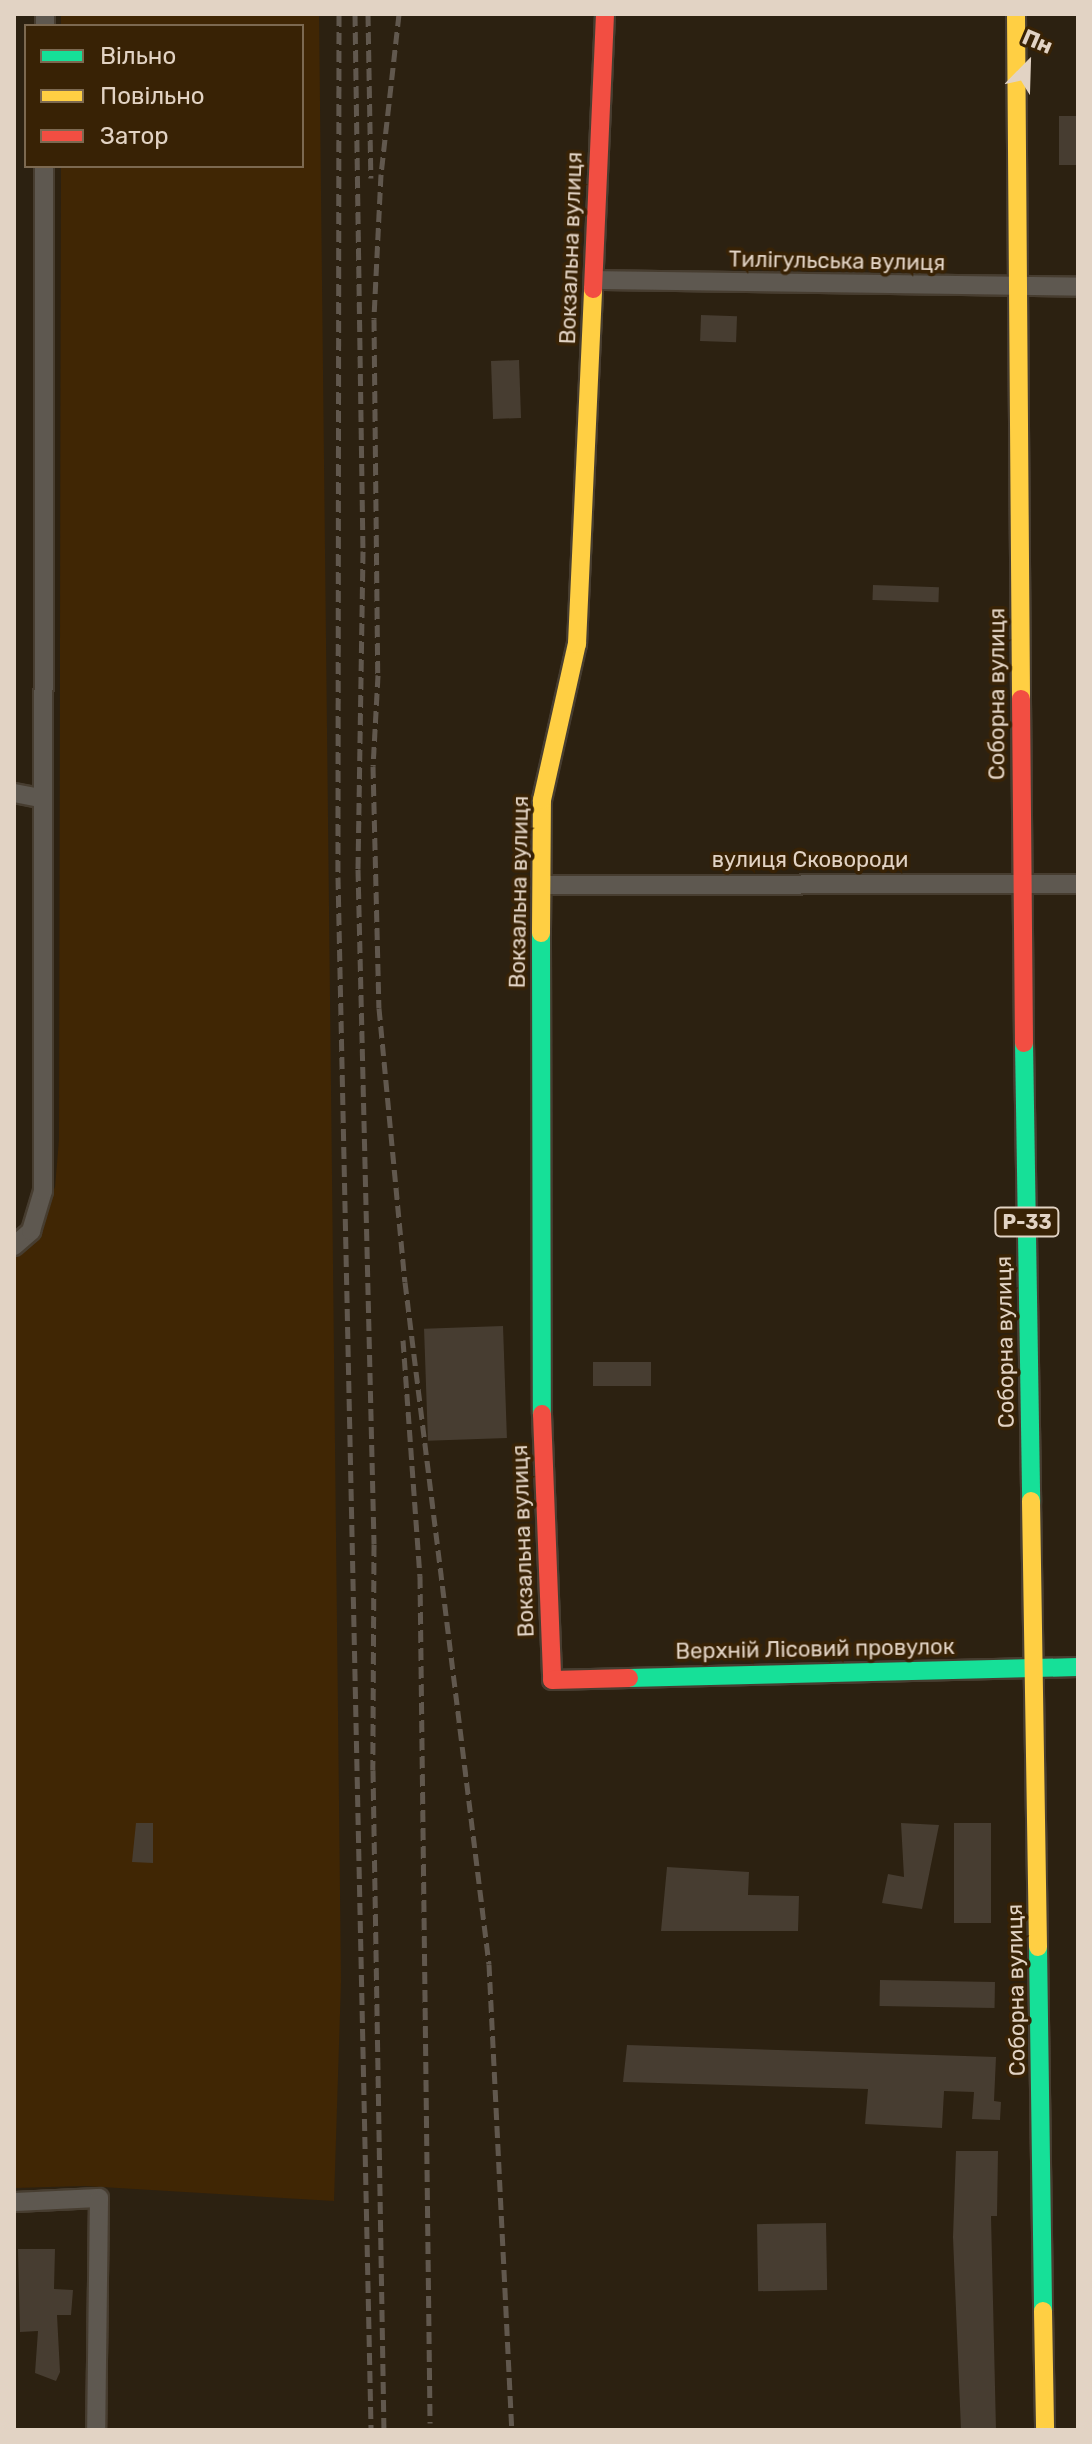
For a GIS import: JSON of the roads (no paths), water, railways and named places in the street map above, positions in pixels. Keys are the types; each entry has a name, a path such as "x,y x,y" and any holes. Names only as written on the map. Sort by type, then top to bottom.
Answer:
{"main road":[{"name":"Вокзальна вулиця","path":"552,1680 538,1315 542,800 577,644 605,14"},
{"name":"Соборна вулиця","path":"1016,14 1022,884 1045,2430"},
{"name":"Верхній Лісовий провулок","path":"552,1680 1078,1667"}],"street":[{"path":"14,1246 31,1231 43,1191 40,798 44,168"},
{"name":"Тилігульська вулиця","path":"595,280 1078,287"},
{"path":"14,793 40,798"},
{"name":"вулиця Сковороди","path":"542,885 1078,884"},
{"path":"14,2202 99,2198 96,2430"}],"railway":[{"path":"339,14 338,877 371,2430"},
{"path":"355,14 363,551 358,869 374,1544 373,1770 384,2430"},
{"path":"368,14 371,178"},
{"path":"399,14 381,174 374,319 378,675 373,766 379,1008 405,1282 489,1964 512,2430"},
{"path":"403,1340 420,1576 430,2423"}]}
